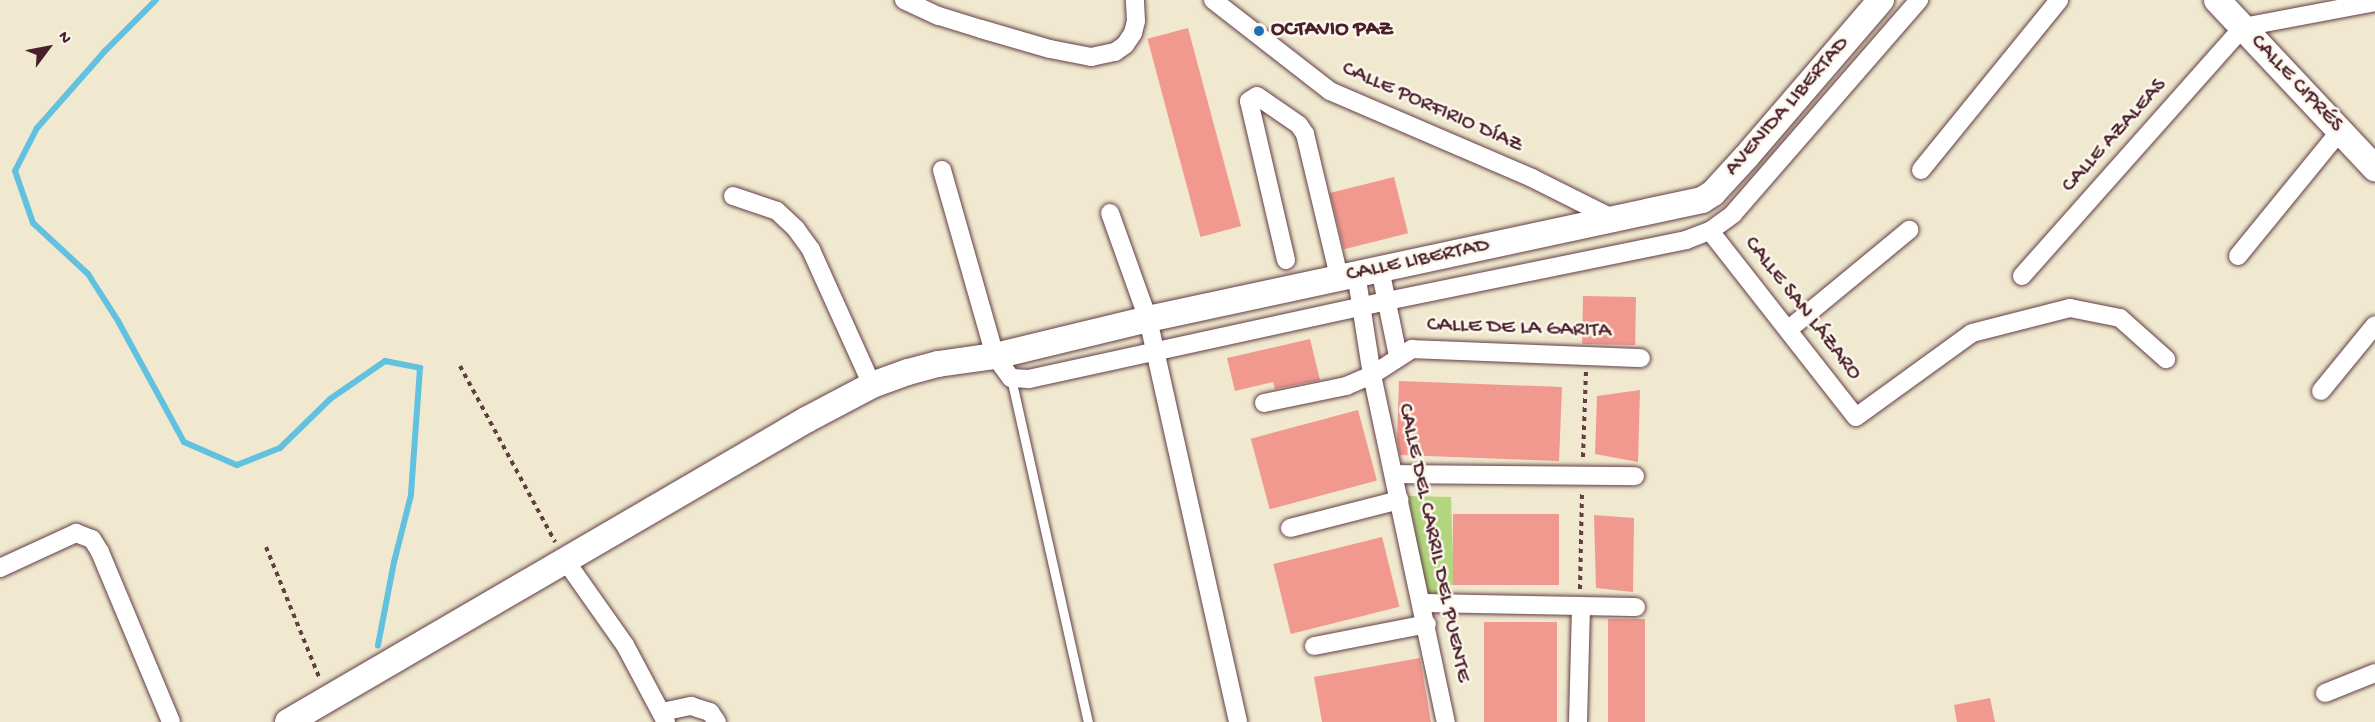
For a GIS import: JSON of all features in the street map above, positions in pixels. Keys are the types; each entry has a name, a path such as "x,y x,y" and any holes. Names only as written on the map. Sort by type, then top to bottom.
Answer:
{"main road":[{"name":"AVENIDA LIBERTAD","path":"1689,205 1713,193 1881,0"},
{"name":"CALLE CIPRÉS","path":"2217,0 2357,141 2375,168"},
{"name":"CALLE LIBERTAD","path":"288,722 806,420 872,385 938,364 995,356 1148,318 1689,205"}],"street":[{"path":"904,0 939,16 981,29 1050,49 1091,57 1115,52 1125,45 1133,33 1136,21 1135,0"},
{"name":"CALLE PORFIRIO DÍAZ","path":"1213,0 1330,92 1532,178 1616,220"},
{"path":"942,170 995,356 1011,378 1029,379 1387,301 1686,240 1710,231 1733,214 1918,0"},
{"path":"1921,170 2059,0"},
{"path":"2243,27 2375,2"},
{"name":"CALLE AZALEAS","path":"2022,276 2243,27"},
{"path":"1264,403 1346,386 1371,375 1398,356 1387,301 1359,273 1305,134 1299,125 1257,96 1249,101 1286,260"},
{"path":"2238,256 2357,141"},
{"path":"733,196 777,211 796,229 811,250 872,385"},
{"path":"1110,213 1148,318 1238,722"},
{"path":"1788,329 1909,230"},
{"name":"CALLE SAN LÁZARO","path":"1710,231 1856,417 1972,333 2070,308 2120,318 2166,359"},
{"name":"CALLE DEL CARRIL DEL PUENTE","path":"1359,273 1359,308 1371,375 1446,722"},
{"path":"2321,391 2375,325"},
{"name":"CALLE DE LA GARITA","path":"1398,356 1412,349 1427,348 1641,358"},
{"path":"1394,474 1635,476"},
{"path":"1290,528 1399,500"},
{"path":"0,568 76,533 92,539 100,552 171,722"},
{"path":"565,560 626,645 664,717 691,706 710,712 717,722"},
{"path":"1421,603 1636,607"},
{"path":"1578,722 1581,606"},
{"path":"1314,646 1426,624"},
{"path":"2325,693 2375,673"}],"lane":[{"path":"1011,378 1088,722"}],"path":[{"path":"1581,606 1582,475 1587,356"},
{"path":"460,366 565,560"},
{"path":"266,547 328,699"}],"green space":[{"path":"1408,496 1451,497 1454,585 1448,585 1448,597 1428,597"}],"building":[{"path":"1188,28 1241,226 1200,237 1147,39"},
{"path":"1394,177 1408,233 1344,249 1330,193"},
{"path":"1583,296 1636,297 1635,345 1582,344"},
{"path":"1310,339 1320,380 1275,389 1273,382 1235,391 1227,358"},
{"path":"1399,381 1562,387 1559,461 1400,455 1397,438"},
{"path":"1640,390 1638,462 1595,454 1597,396"},
{"path":"1358,410 1377,481 1270,509 1251,439"},
{"path":"1453,514 1559,514 1559,585 1453,585"},
{"path":"1594,515 1634,518 1633,592 1596,588"},
{"path":"1382,537 1399,607 1291,634 1273,564"},
{"path":"1608,619 1645,619 1645,722 1608,722"},
{"path":"1484,622 1557,622 1557,722 1484,722"},
{"path":"1420,658 1431,722 1322,722 1314,677"},
{"path":"1990,698 1995,722 1957,722 1954,705"}],"waterway":[{"path":"156,0 105,51 37,128 15,171 33,223 88,274 118,321 184,442 237,465 280,448 330,399 385,361 420,368 411,495 394,562 378,645"}],"place":[{"name":"OCTAVIO PAZ","path":"1259,31"}]}
